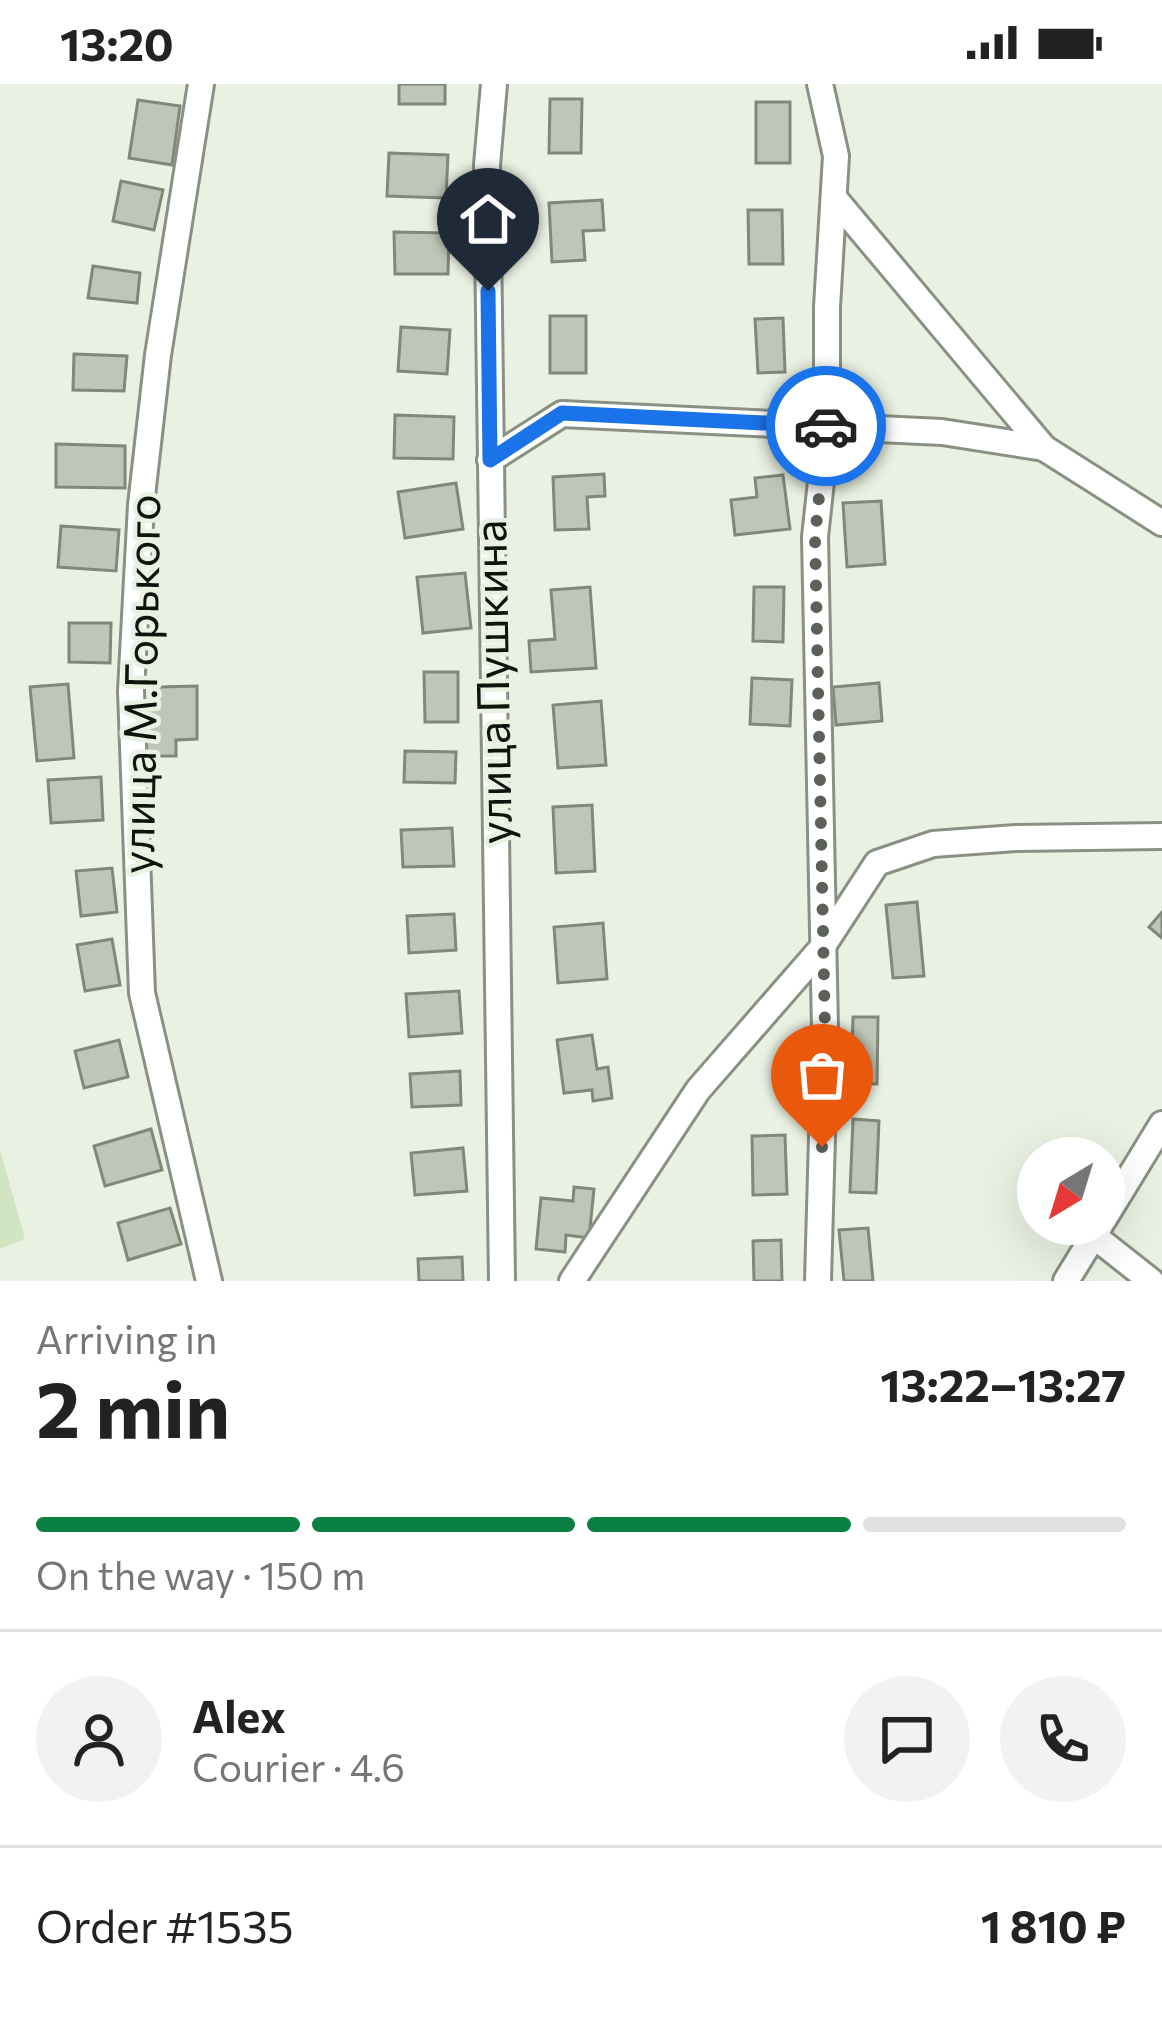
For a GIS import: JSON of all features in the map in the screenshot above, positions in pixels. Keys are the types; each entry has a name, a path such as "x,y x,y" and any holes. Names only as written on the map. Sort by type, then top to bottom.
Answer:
{"street":[{"name":"улица М.Горького","path":"201,84 158,355 141,505 131,736 142,993 209,1281"},
{"name":"улица Пушкина","path":"494,84 488,165 502,1281"},
{"path":"818,1281 825,1029 815,537 826,426 836,156 820,84"},
{"path":"835,199 1044,448 1162,523"},
{"path":"490,460 562,413 942,432 1044,448"},
{"path":"572,1281 698,1090 822,947 877,863 933,844 1162,836"},
{"path":"1125,1184 1162,1124"},
{"path":"1066,1281 1088,1245"},
{"path":"1117,1245 1151,1281"}],"green space":[{"path":"0,1150 25,1239 0,1249"}],"building":[{"path":"399,84 445,84 445,104 399,104"},
{"path":"550,99 582,99 581,153 549,153"},
{"path":"138,100 180,106 172,165 129,158"},
{"path":"756,102 790,102 790,163 756,163"},
{"path":"389,153 448,155 446,198 387,196"},
{"path":"121,181 163,190 154,230 113,221"},
{"path":"602,200 604,230 583,231 585,260 552,262 549,203"},
{"path":"748,210 782,210 783,264 749,264"},
{"path":"394,232 449,233 448,274 395,274"},
{"path":"93,266 140,273 137,303 88,298"},
{"path":"550,316 586,316 586,373 550,373"},
{"path":"783,318 785,372 758,373 755,319"},
{"path":"401,327 450,330 447,374 398,371"},
{"path":"74,354 127,356 124,391 73,390"},
{"path":"395,415 454,417 453,459 394,458"},
{"path":"56,444 125,446 125,488 56,487"},
{"path":"604,474 605,496 587,497 589,529 555,530 553,477"},
{"path":"783,475 790,529 735,535 731,500 757,497 755,478"},
{"path":"456,483 463,529 405,538 398,492"},
{"path":"881,501 885,564 847,567 843,503"},
{"path":"61,526 119,530 116,571 58,567"},
{"path":"465,573 471,628 423,633 417,577"},
{"path":"590,587 596,668 531,672 529,641 555,639 551,590"},
{"path":"754,587 784,587 783,642 753,641"},
{"path":"69,623 111,623 110,663 69,662"},
{"path":"424,672 458,672 458,722 425,722"},
{"path":"752,678 792,680 790,726 750,724"},
{"path":"879,683 882,721 836,725 833,687"},
{"path":"68,684 74,758 37,761 30,687"},
{"path":"197,686 197,739 176,740 176,756 146,756 146,703 158,703 158,687"},
{"path":"601,701 606,765 558,768 553,705"},
{"path":"405,751 456,752 455,783 404,782"},
{"path":"101,777 103,820 51,823 48,780"},
{"path":"592,805 595,871 556,873 553,807"},
{"path":"452,828 454,866 403,867 401,830"},
{"path":"112,868 117,912 81,916 76,871"},
{"path":"917,902 924,976 893,978 886,905"},
{"path":"1162,912 1162,938 1149,927"},
{"path":"454,914 456,950 409,953 407,916"},
{"path":"603,923 607,979 558,983 554,927"},
{"path":"112,939 120,985 85,991 77,945"},
{"path":"459,991 462,1033 409,1037 406,994"},
{"path":"853,1017 878,1017 877,1084 851,1083"},
{"path":"592,1035 597,1069 608,1067 612,1098 593,1101 592,1090 564,1093 557,1040"},
{"path":"119,1040 128,1077 84,1088 75,1051"},
{"path":"460,1071 461,1105 412,1107 410,1074"},
{"path":"853,1119 879,1121 876,1193 850,1192"},
{"path":"151,1129 162,1170 105,1186 94,1146"},
{"path":"785,1135 787,1194 753,1195 752,1136"},
{"path":"463,1148 467,1191 415,1195 411,1153"},
{"path":"574,1187 594,1189 589,1238 566,1235 565,1252 536,1249 541,1198 573,1201"},
{"path":"170,1208 181,1244 128,1260 118,1223"},
{"path":"868,1228 873,1281 844,1281 839,1230"},
{"path":"781,1240 782,1281 754,1281 753,1241"},
{"path":"462,1257 463,1281 419,1281 418,1259"}],"way so far":[{"path":"822,1147 823,852 815,537 826,426"}],"route":[{"path":"488,291 490,460 562,413 826,426"}]}
